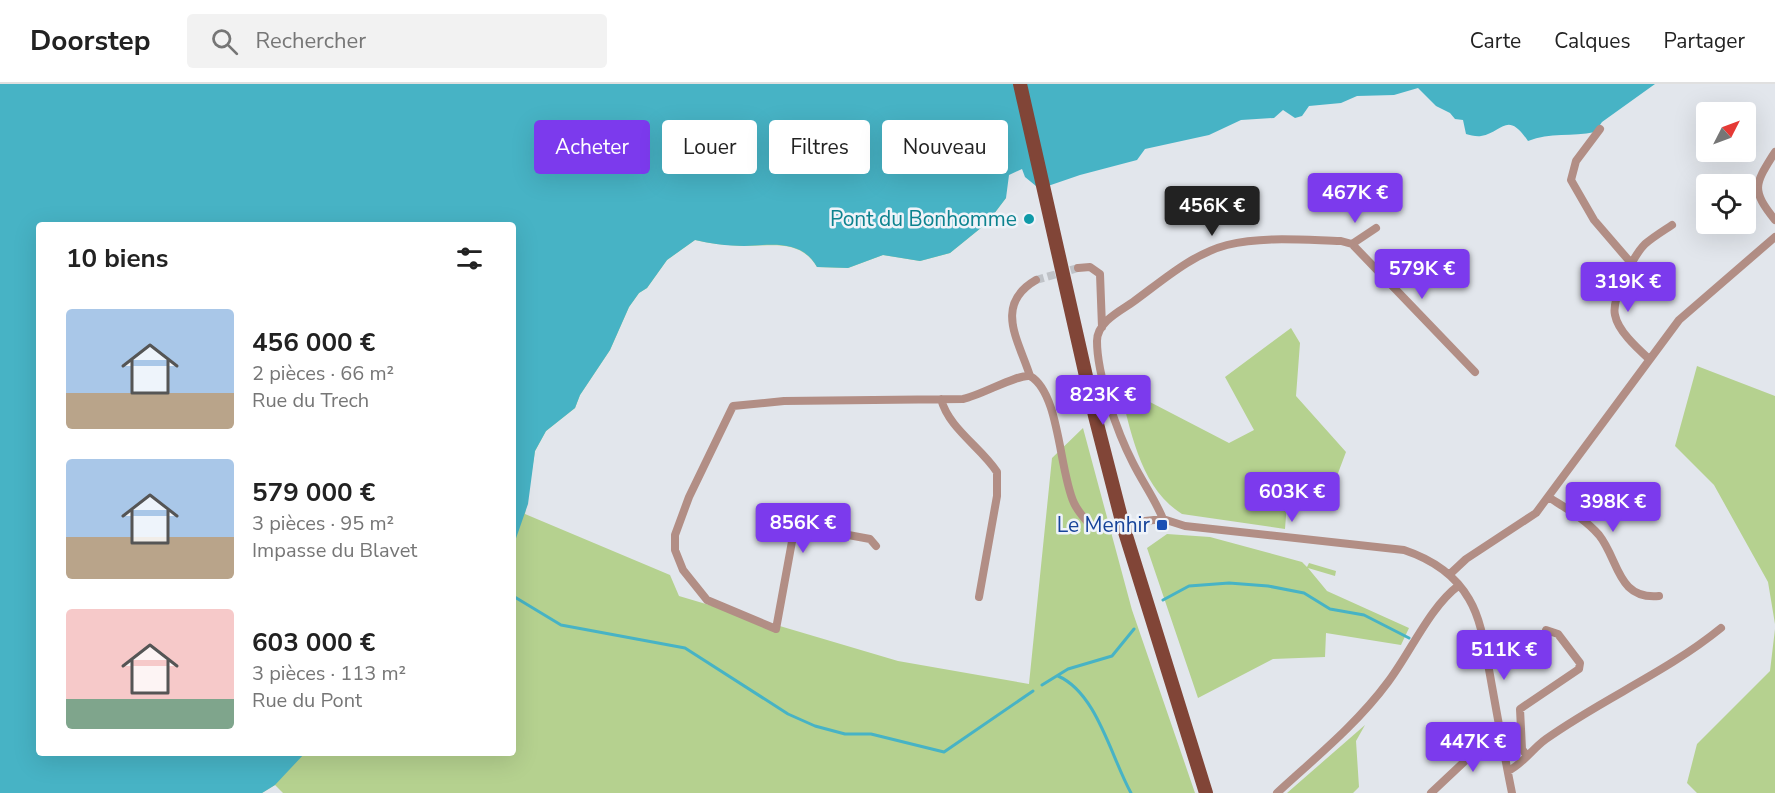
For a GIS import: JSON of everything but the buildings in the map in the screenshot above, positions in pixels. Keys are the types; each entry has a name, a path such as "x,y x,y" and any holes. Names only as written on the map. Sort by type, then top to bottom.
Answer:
{"main road":[{"path":"1020,84 1125,529 1206,793"}],"street":[{"path":"1600,129 1576,161 1571,180 1594,220 1631,263"},
{"path":"1775,152 1757,191 1758,199 1775,220"},
{"path":"1648,359 1618,324 1614,314 1615,304 1631,263 1645,245 1672,225"},
{"path":"1352,244 1376,228"},
{"path":"1450,574 1466,559 1536,513 1550,498 1648,359 1690,309 1775,237"},
{"path":"1163,519 1158,505 1134,466 1113,414 1097,340 1102,327 1114,314 1198,257 1227,245 1270,240 1341,241 1352,244 1475,372"},
{"path":"1078,268 1090,267 1100,274 1102,327"},
{"path":"1030,376 1015,334 1011,312 1018,295 1036,280"},
{"path":"876,546 870,539 805,527 798,529 793,536 776,628 706,600 683,570 675,550 675,535 689,497 728,412 733,406 741,403 941,399 981,396 1022,376 1030,376 1039,381 1048,402 1068,483 1081,514 1091,526 1104,529 1125,529 1145,521 1163,519 1197,527 1404,550 1425,557 1450,574 1475,612 1512,793"},
{"path":"941,399 944,410 955,426 992,464 999,482 979,597"},
{"path":"1550,498 1587,522 1600,536 1622,578 1632,591 1644,597 1659,596"},
{"path":"1277,793 1330,744 1387,684 1438,608 1458,586"},
{"path":"1508,771 1518,766 1546,739 1696,648 1721,628"},
{"path":"1527,756 1522,750 1521,709 1579,669 1580,663 1558,634 1546,630"},
{"path":"1431,793 1500,733"}],"green space":[{"path":"0,196 36,223 36,756 516,756 516,239 1006,198 987,223 950,253 920,261 883,255 848,268 817,267 810,258 792,247 734,246 695,240 667,260 647,288 639,293 629,307 610,350 580,395 575,408 546,431 535,451 525,514 670,575 679,596 898,661 1029,684 1052,458 1083,428 1132,610 1195,793 283,793 275,785 262,793 0,793"},
{"path":"1291,328 1300,343 1296,396 1346,452 1326,505 1287,503 1285,529 1182,514 1168,503 1147,474 1133,439 1119,386 1229,443 1254,430 1225,377"},
{"path":"1697,366 1775,396 1775,624 1768,582 1714,485 1675,446"},
{"path":"1167,534 1210,537 1302,562 1307,567 1309,563 1336,571 1335,576 1308,568 1327,591 1409,628 1401,645 1326,633 1325,657 1273,659 1198,698 1147,548"},
{"path":"1775,629 1775,793 1697,793 1687,783 1697,744 1770,671"},
{"path":"1365,725 1356,741 1359,787 1353,793 1287,793"}],"water":[{"path":"0,84 1655,84 1602,122 1595,132 1545,136 1528,141 1521,132 1510,125 1481,136 1466,134 1463,120 1455,119 1450,113 1436,106 1418,88 1394,95 1357,96 1341,103 1309,106 1302,116 1295,118 1283,110 1274,118 1241,120 1209,135 1145,149 1137,160 1045,187 1036,186 1025,177 1022,169 1009,175 1006,198 987,223 950,253 920,261 883,255 848,268 817,267 803,252 785,246 744,246 695,240 667,260 647,288 639,293 629,307 610,350 580,395 575,408 546,431 535,451 528,504 516,538 516,222 36,222 36,756 302,756 275,785 262,793 0,793"}],"waterway":[{"path":"1163,600 1189,586 1229,583 1268,586 1304,593 1330,609 1364,615 1409,638"},
{"path":"516,598 561,625 685,648 788,714 815,726 845,734 871,734 944,752 1033,691"},
{"path":"1042,685 1068,669 1112,656 1134,629"},
{"path":"1058,676 1072,684 1093,711 1131,793"}],"tunnel":[{"path":"1036,280 1078,268"}],"place":[{"name":"Pont du Bonhomme","path":"1029,219"},
{"name":"Le Menhir","path":"1162,525"}]}
